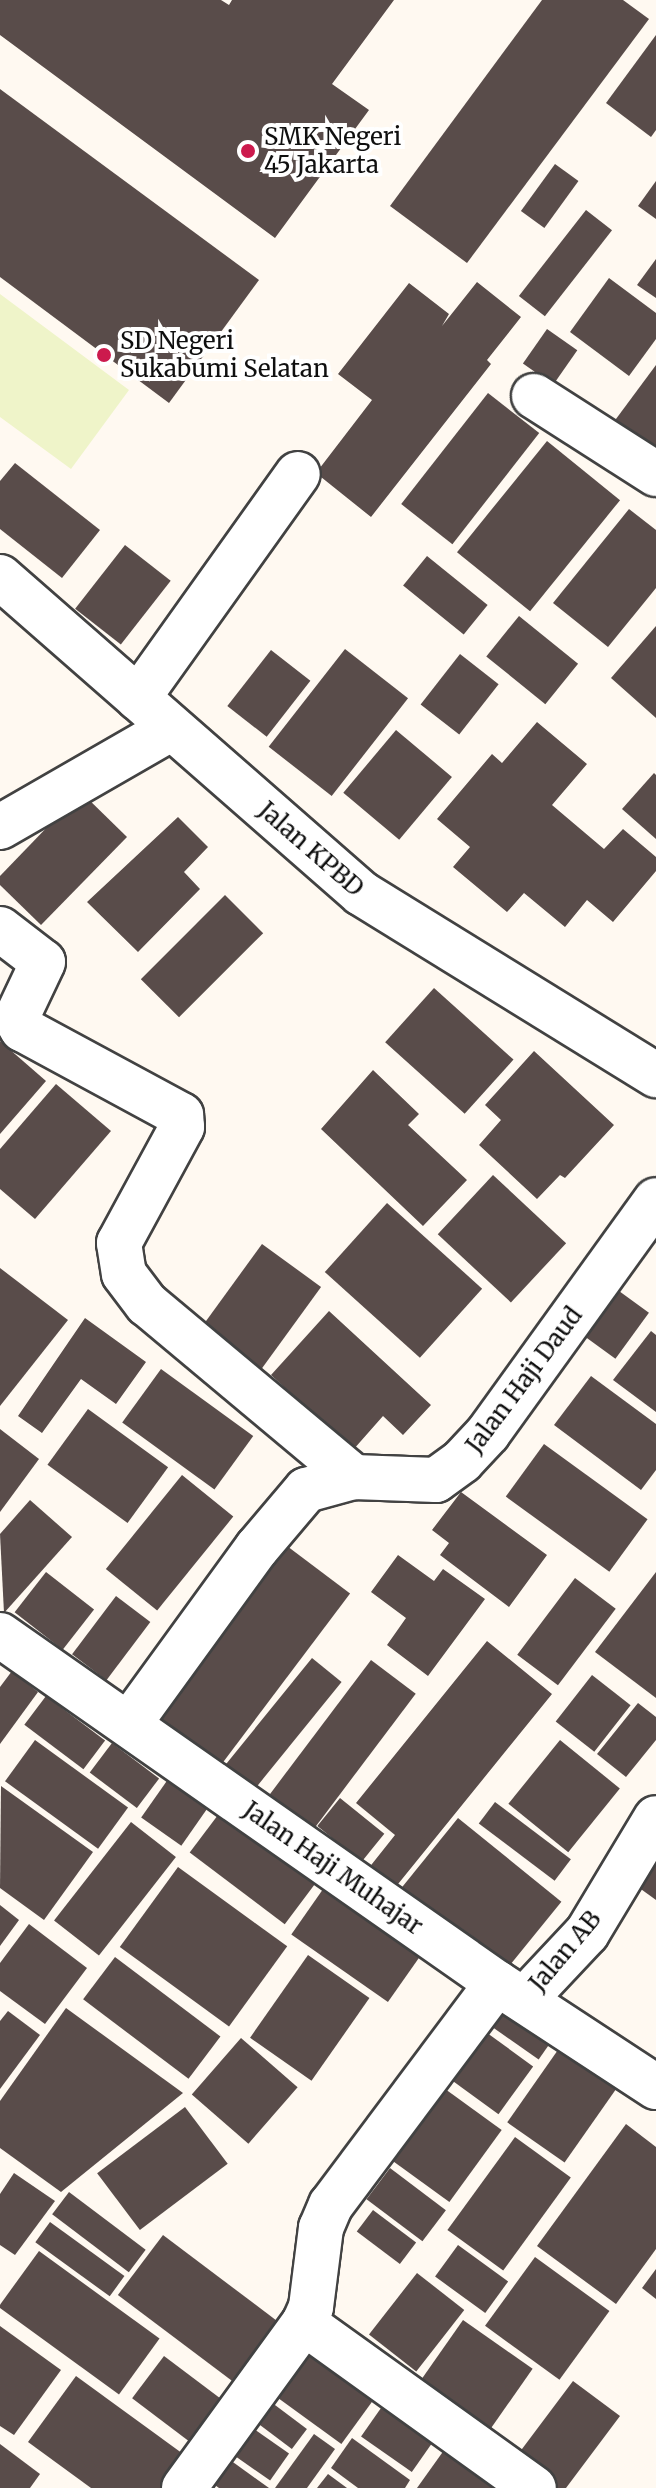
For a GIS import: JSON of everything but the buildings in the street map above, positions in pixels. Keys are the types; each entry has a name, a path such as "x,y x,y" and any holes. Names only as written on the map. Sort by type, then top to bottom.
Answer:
{"street":[{"path":"534,396 656,474"},
{"path":"134,695 298,474"},
{"name":"Jalan KPBD","path":"0,577 361,893 656,1075"},
{"path":"0,827 172,728"},
{"path":"0,929 43,962 16,1019 22,1029 181,1115 182,1127 119,1243 124,1274 147,1304 354,1477"},
{"name":"Jalan Haji Daud","path":"129,1724 257,1548 306,1490 354,1477 436,1480 462,1461 488,1433 656,1200"},
{"name":"Jalan Haji Muhajar","path":"4,1646 129,1724 510,1992 656,2087"},
{"name":"Jalan AB","path":"304,2323 311,2307 321,2228 331,2205 510,1992 587,1933 656,1818"},
{"path":"184,2488 304,2323 534,2488"}],"green space":[{"path":"0,294 129,390 71,469 0,417"}],"place":[{"name":"SMK Negeri 45 Jakarta","path":"248,151"},
{"name":"SD Negeri Sukabumi Selatan","path":"104,355"}]}
